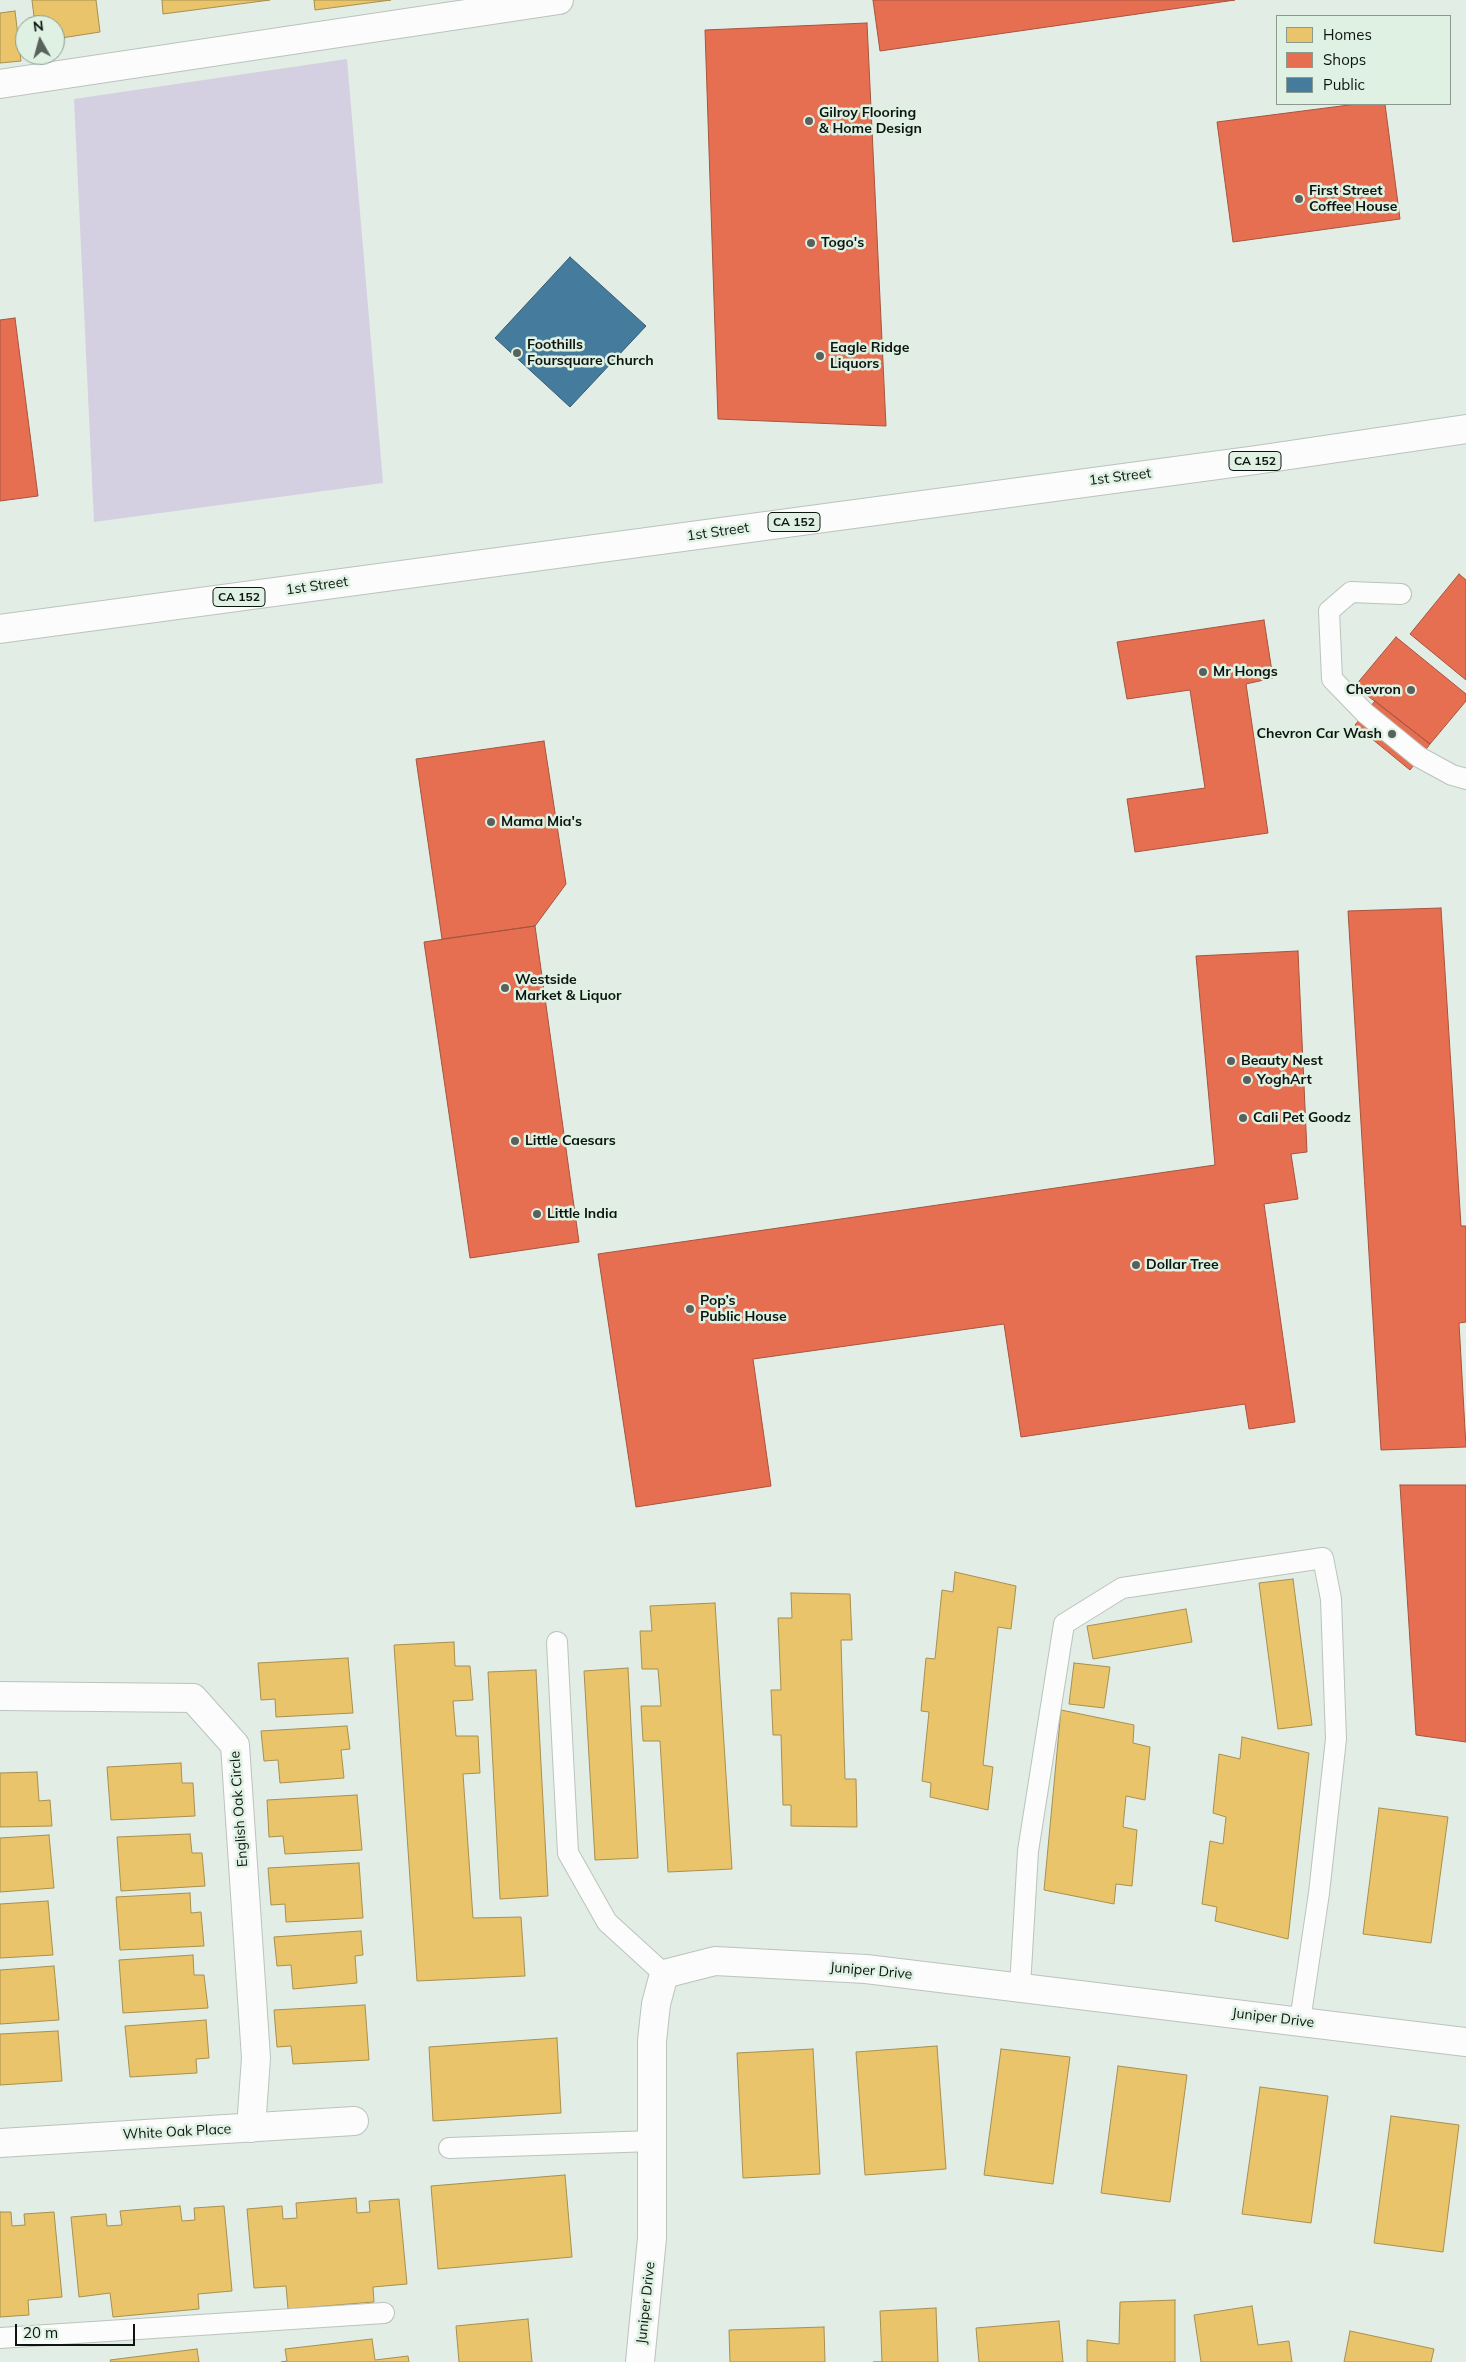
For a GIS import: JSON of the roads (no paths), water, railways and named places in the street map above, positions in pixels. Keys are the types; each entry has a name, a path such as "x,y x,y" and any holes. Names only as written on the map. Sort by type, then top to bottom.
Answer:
{"street":[{"path":"0,84 559,0"},
{"name":"1st Street","path":"0,629 1256,460 1466,429"},
{"name":"English Oak Circle","path":"0,1696 194,1698 235,1745 256,2058 251,2128"},
{"name":"Juniper Drive","path":"640,2362 652,2238 652,2041 656,2004 664,1974 715,1961 866,1969 1466,2042"},
{"name":"White Oak Place","path":"0,2142 354,2121"}],"lane":[{"path":"1401,594 1351,592 1329,611 1332,679 1365,713 1419,758 1452,775 1466,779"},
{"path":"1020,1987 1028,1851 1064,1624 1122,1588 1323,1558 1331,1599 1336,1739 1319,1893 1300,2021"},
{"path":"557,1642 568,1853 606,1922 664,1974"},
{"path":"448,2148 653,2141"},
{"path":"0,2338 384,2313"}],"place":[{"name":"Gilroy Flooring & Home Design","path":"809,121"},
{"name":"First Street Coffee House","path":"1299,199"},
{"name":"Togo's","path":"811,243"},
{"name":"Foothills Foursquare Church","path":"517,353"},
{"name":"Eagle Ridge Liquors","path":"820,356"},
{"name":"Mr Hongs","path":"1203,672"},
{"name":"Chevron","path":"1411,690"},
{"name":"Chevron Car Wash","path":"1392,734"},
{"name":"Mama Mia's","path":"491,822"},
{"name":"Westside Market & Liquor","path":"505,988"},
{"name":"Beauty Nest","path":"1231,1061"},
{"name":"YoghArt","path":"1247,1080"},
{"name":"Cali Pet Goodz","path":"1243,1118"},
{"name":"Little Caesars","path":"515,1141"},
{"name":"Little India","path":"537,1214"},
{"name":"Dollar Tree","path":"1136,1265"},
{"name":"Pop’s Public House","path":"690,1309"}]}
